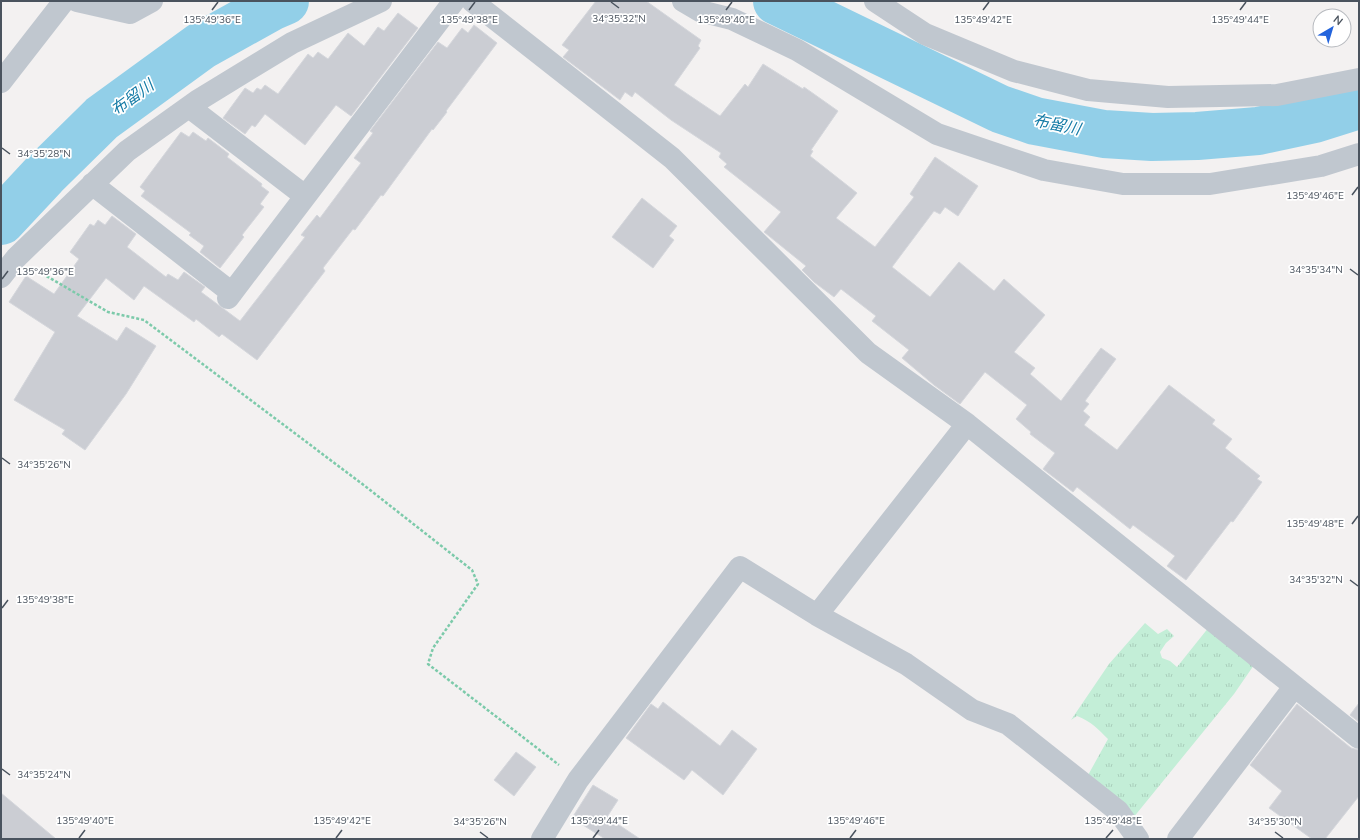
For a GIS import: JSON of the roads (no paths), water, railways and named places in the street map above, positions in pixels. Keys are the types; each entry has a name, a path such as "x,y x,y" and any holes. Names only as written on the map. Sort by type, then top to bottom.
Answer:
{"street":[{"path":"1,82 64,1"},
{"path":"77,1 130,13 152,1"},
{"path":"1,277 16,258 127,151 189,108 292,43 381,1"},
{"path":"92,184 230,296 454,1"},
{"path":"472,1 672,158 868,353 967,424 1359,738"},
{"path":"683,1 700,11 732,20 797,50 937,134 1044,170 1123,184 1210,184 1321,166 1359,154"},
{"path":"875,1 925,34 1014,71 1088,90 1168,97 1277,94 1359,79"},
{"path":"189,108 305,196"},
{"path":"817,615 967,424"},
{"path":"542,839 578,780 740,567 817,615 906,664 972,710 1008,724 1118,811 1138,839"},
{"path":"1178,839 1294,687"}],"waterway":[{"name":"布留川","path":"1,221 44,175 102,118 201,46 271,7 285,1"},
{"name":"布留川","path":"777,1 1000,109 1035,121 1104,134 1152,137 1197,136 1258,131 1314,119 1359,105"}]}
